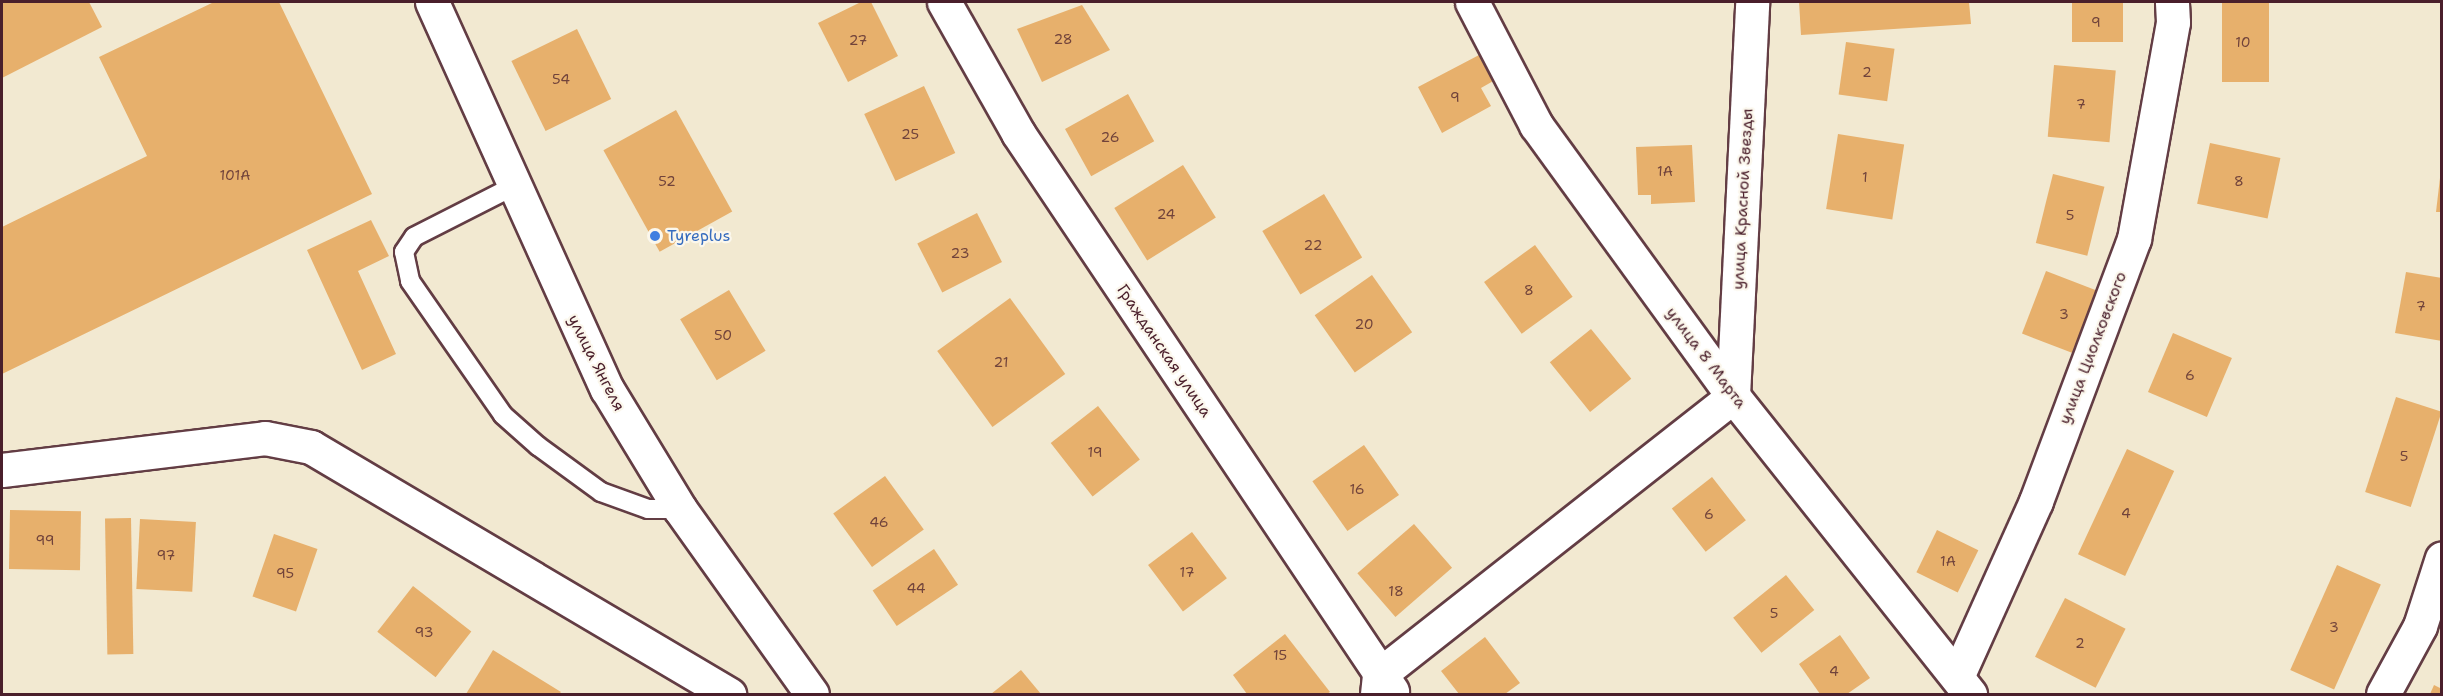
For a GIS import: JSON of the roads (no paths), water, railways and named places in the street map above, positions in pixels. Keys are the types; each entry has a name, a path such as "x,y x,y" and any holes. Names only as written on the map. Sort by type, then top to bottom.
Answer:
{"street":[{"name":"улица Янгеля","path":"432,2 607,389 680,509 812,694"},
{"name":"Гражданская улица","path":"944,2 1018,132 1384,688"},
{"name":"улица 8 Марта","path":"1472,2 1536,125 1733,396 1964,686"},
{"name":"улица Красной Звезды","path":"1733,396 1752,2"},
{"name":"улица Циолковского","path":"1964,686 2134,239 2173,22 2172,2"},
{"path":"1384,688 1733,396"},
{"path":"2,470 265,438 310,447 729,694"},
{"path":"2383,694 2420,626 2442,558"}],"lane":[{"path":"514,186 414,237 404,252 411,281 503,415 538,446 602,492 648,509 680,509"}],"place":[{"name":"Tyreplus","path":"655,236"}]}
